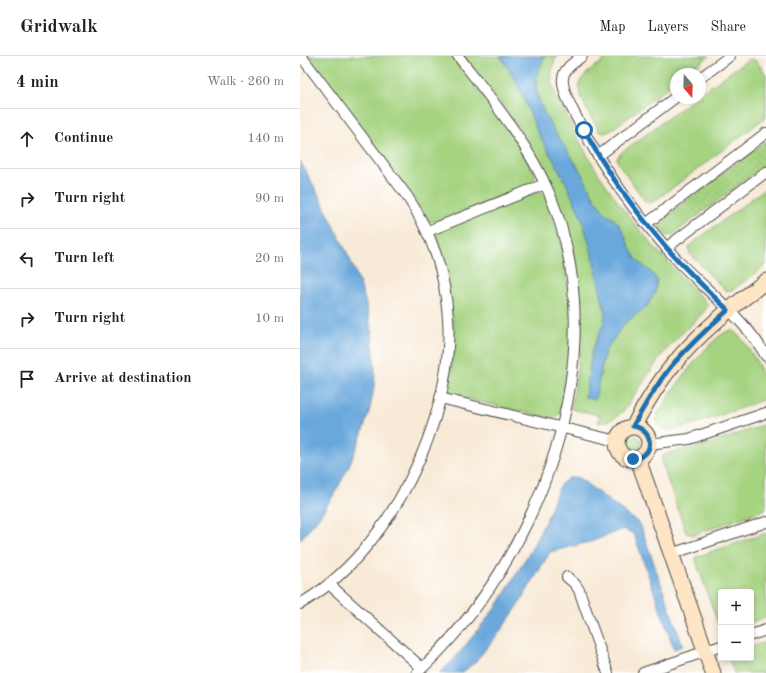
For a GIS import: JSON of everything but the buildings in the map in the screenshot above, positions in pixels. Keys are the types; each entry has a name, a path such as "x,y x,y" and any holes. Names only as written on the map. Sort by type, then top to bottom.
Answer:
{"street":[{"path":"300,604 329,584 363,551 399,500 425,445 440,398 448,356 448,318 446,295 437,256 428,231 407,196 301,56"},
{"path":"329,584 420,671 470,617 508,560 538,499 561,427 573,369 576,334 575,302 571,268 564,238 556,210 531,156 513,129 458,56"},
{"path":"582,56 566,70 563,81 567,96 575,114 598,156 628,200 666,248 749,332 766,356"},
{"path":"706,74 730,56"},
{"path":"598,156 670,102"},
{"path":"646,224 766,133"},
{"path":"666,248 766,172"},
{"path":"428,231 545,184"},
{"path":"633,426 654,390 690,346 728,310 766,281"},
{"path":"440,398 617,441"},
{"path":"649,444 689,440 766,413"},
{"path":"633,426 640,428 645,432 649,444 646,453 638,458 628,459 622,456 617,448 617,441 621,432 633,426"},
{"path":"638,458 713,673"},
{"path":"671,554 766,522"},
{"path":"567,577 575,584 578,590 608,673"},
{"path":"754,635 766,630"},
{"path":"643,673 718,647"}],"green space":[{"path":"306,56 453,56 507,127 535,174 534,181 529,185 440,221 428,221 410,192"},
{"path":"463,56 557,56 552,74 552,83 555,93 576,135 594,166 637,227 708,304 704,312 661,356 624,410 609,421 598,423 600,415 571,409 578,359 580,311 575,264 570,240 552,187 540,162 522,134"},
{"path":"610,56 709,56 693,68 670,68 670,86 610,131 604,133 599,132 579,91 581,80 594,67"},
{"path":"749,59 756,61 766,74 766,117 655,201 649,203 645,201 618,163 617,158 621,153 687,104 706,104 706,90"},
{"path":"766,141 766,164 674,234 668,236 663,233 659,226 663,218"},
{"path":"766,188 766,265 734,289 728,291 725,290 690,254 689,246"},
{"path":"538,192 546,198 564,251 571,311 568,373 559,415 553,419 455,396 449,392 448,385 453,353 453,318 436,236 439,231"},
{"path":"732,330 742,339 761,370 766,383 766,399 685,426 673,429 665,429 661,427 657,421 657,415 670,394 702,353 723,334"},
{"path":"766,424 766,509 693,535 686,533 661,461 662,456 715,442"},
{"path":"630,435 636,435 641,440 639,449 636,451 630,451 625,446 625,440"},
{"path":"766,533 766,618 754,622 754,589 718,589 718,623 696,561 696,557"},
{"path":"766,642 766,673 734,673 730,661 754,661 754,646"}],"water":[{"path":"500,56 545,56 540,66 536,81 541,106 598,204 605,213 618,223 633,254 657,280 655,293 647,306 624,324 605,351 595,400 585,397 592,350 604,323 605,312 592,254 582,219 565,181 537,131 517,83"},
{"path":"300,161 318,194 355,271 368,313 374,351 375,369 374,387 370,409 349,466 324,510 300,540"},
{"path":"569,478 579,478 640,524 683,646 674,649 634,534 623,529 593,541 550,552 516,609 475,662 462,673 440,673 457,656 499,603 532,548 547,518 560,485"}],"route":[{"path":"584,130 598,156 646,224 694,278 728,310 690,346 658,385 633,426 640,428 646,434 649,440 648,449 643,456 633,459"}]}
